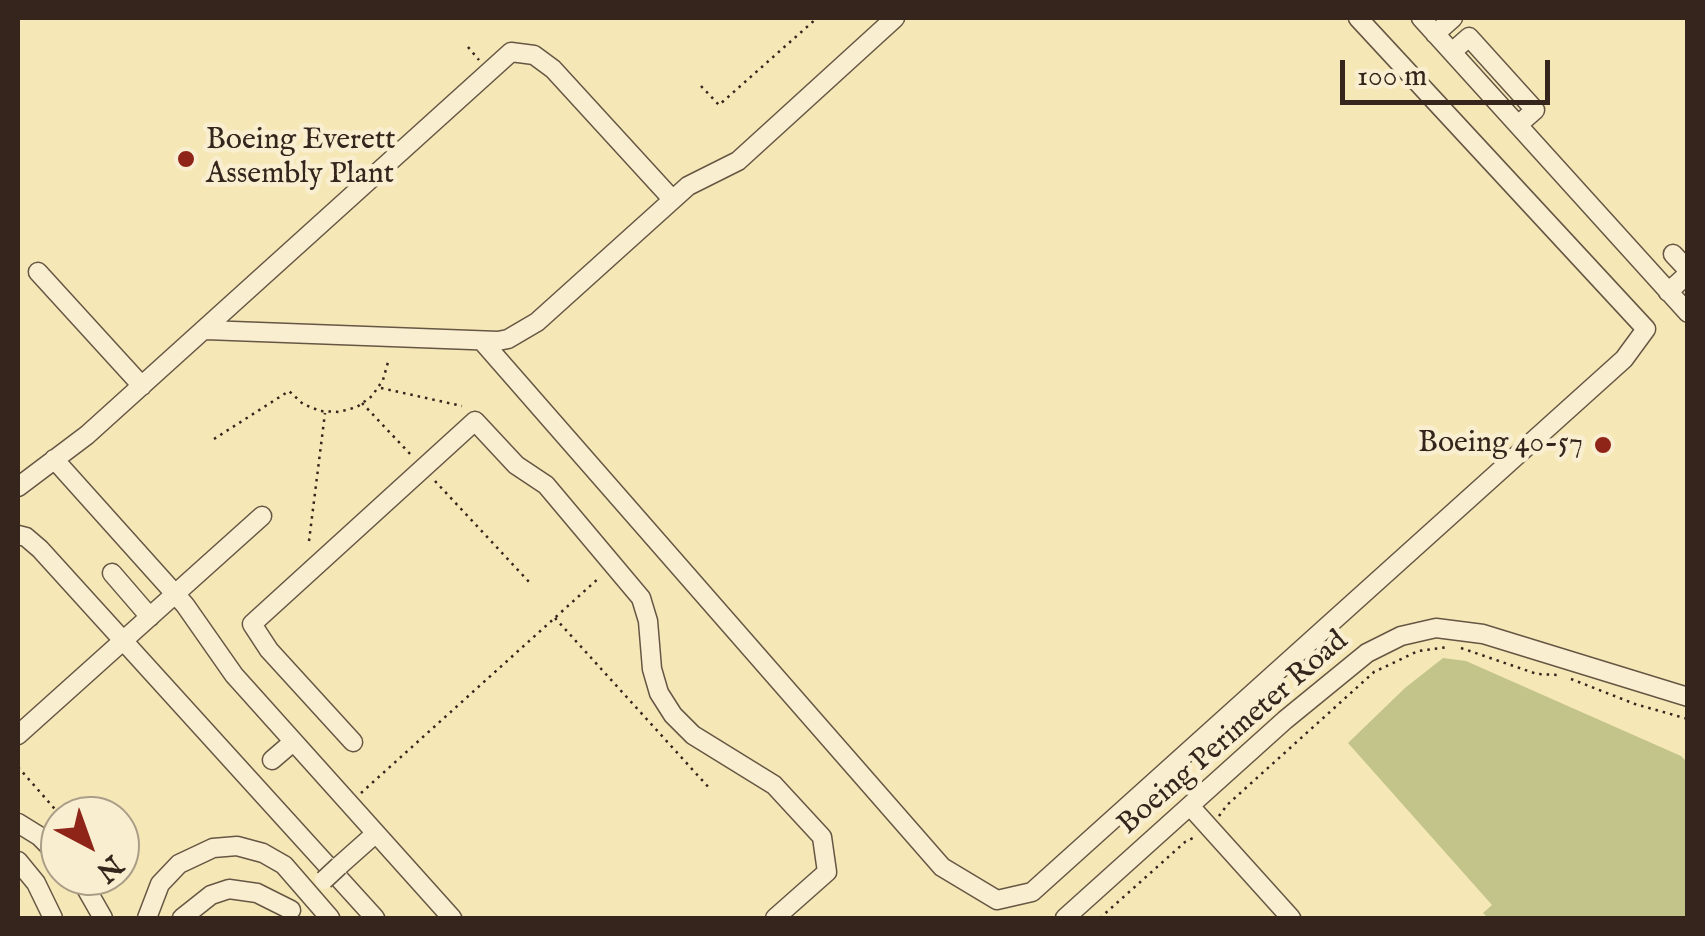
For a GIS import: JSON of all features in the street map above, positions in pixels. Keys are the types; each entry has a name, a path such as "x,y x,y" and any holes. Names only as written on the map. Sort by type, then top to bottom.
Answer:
{"street":[{"path":"206,330 508,339 537,322 688,186 738,161 895,18"},
{"path":"482,341 942,866 997,900 1032,892 1624,359 1646,329 1358,18"},
{"path":"1421,18 1688,313"},
{"path":"1435,34 1453,18"},
{"path":"18,487 206,330 511,52 534,55 553,69 672,199"},
{"path":"1668,292 1688,272 1672,254"},
{"path":"38,272 142,386"},
{"path":"353,742 269,650 252,624 475,422 516,465 546,485 641,598 648,620 658,693 672,715 693,735 774,785 822,837 826,872 776,918"},
{"path":"54,459 176,594 234,675 452,918"},
{"path":"18,735 262,516"},
{"path":"18,536 26,537 40,549 375,918"},
{"path":"112,573 150,616"},
{"name":"Boeing Perimeter Road","path":"1065,918 1352,665 1384,643 1436,628 1483,634 1688,697"},
{"path":"272,760 293,742"},
{"path":"1190,806 1291,918"},
{"path":"18,823 40,837"},
{"path":"182,918 211,894 229,889 256,893 286,914 376,834"},
{"path":"147,918 154,894 168,873 188,858 212,848 237,846 263,852 284,865 330,918"},
{"path":"18,861 36,883 53,918"},
{"path":"90,896 103,918"}],"path":[{"path":"701,86 719,106 816,18"},
{"path":"214,438 289,392 303,404 325,411 339,412 362,403 378,387 388,362"},
{"path":"378,387 462,406"},
{"path":"362,403 531,584"},
{"path":"309,541 325,411"},
{"path":"349,804 614,565"},
{"path":"555,618 711,790"},
{"path":"1218,816 1374,672 1418,651 1458,647 1536,674 1560,676 1688,720"},
{"path":"18,767 43,796"},
{"path":"1100,918 1196,836"}],"green space":[{"path":"1443,658 1466,661 1681,756 1688,763 1687,918 1488,918 1483,913 1492,905 1348,743"}],"place":[{"name":"Boeing Everett Assembly Plant","path":"186,159"},
{"name":"Boeing 40-57","path":"1603,445"}]}
